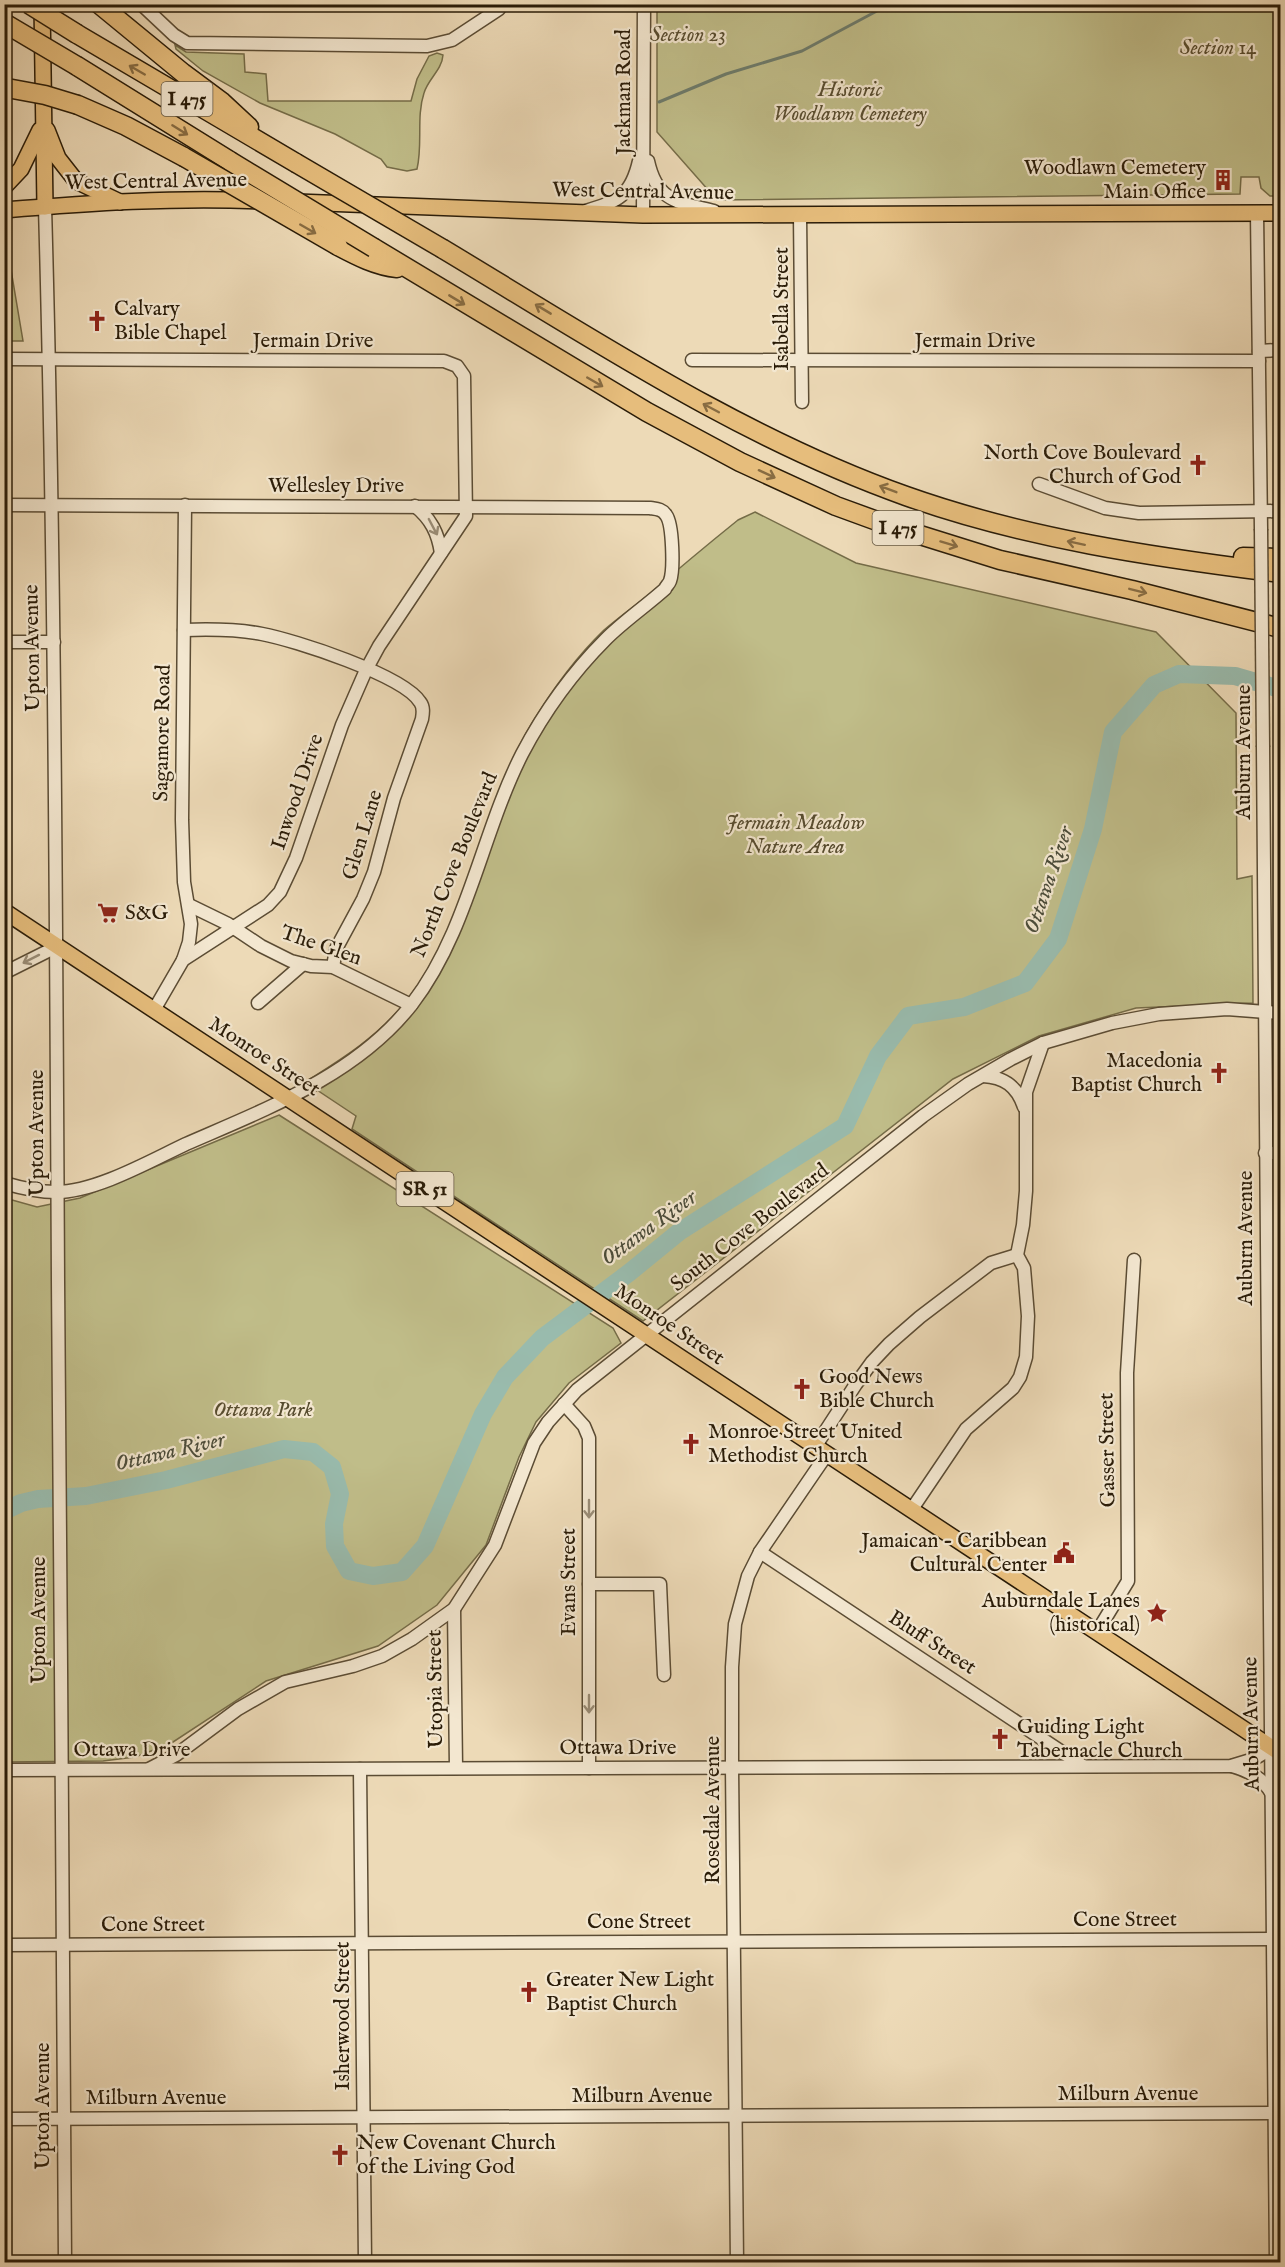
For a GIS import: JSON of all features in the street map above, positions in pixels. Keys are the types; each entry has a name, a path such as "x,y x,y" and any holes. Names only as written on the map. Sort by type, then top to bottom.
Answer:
{"highway":[{"name":"I 475","path":"29,4 714,410 835,468 906,496 989,522 1133,553"},
{"path":"99,4 183,74 222,102 272,149"},
{"name":"I 475","path":"5,23 407,270 681,431 740,462 836,506 1000,560 1132,590 1281,628"},
{"path":"6,88 45,95 78,105 126,126 338,246 380,265 407,270"},
{"path":"1133,553 1281,558"},
{"path":"1133,553 1281,573"}],"main road":[{"name":"Upton Avenue","path":"42,4 45,207"},
{"path":"4,187 21,170 33,149 43,122"},
{"path":"43,122 58,158 69,173 76,180 120,202"},
{"name":"West Central Avenue","path":"4,210 120,202 227,199 644,215 1281,213"},
{"name":"Monroe Street","path":"4,911 1276,1751"}],"street":[{"path":"141,4 187,44 427,46 452,40 499,9 502,4"},
{"name":"Jackman Road","path":"644,4 644,215"},
{"path":"581,213 612,203 629,189 636,175 644,142"},
{"path":"644,142 650,173 661,193 676,201 731,215"},
{"name":"Upton Avenue","path":"45,207 58,946 60,1769 65,2262"},
{"name":"Auburn Avenue","path":"1257,213 1262,529 1267,1423 1276,1658 1276,1751 1272,1794 1278,2113 1275,2262"},
{"name":"Isabella Street","path":"800,215 802,402"},
{"name":"Jermain Drive","path":"692,360 1259,356 1281,350"},
{"name":"Jermain Drive","path":"4,359 444,361 451,362 461,371 465,383"},
{"name":"Inwood Drive","path":"154,1010 183,960 268,905 280,892 289,875 342,725 366,670 379,646 466,516 465,383"},
{"path":"1039,484 1106,508 1138,513 1281,512"},
{"name":"Wellesley Drive","path":"4,505 650,508 659,509 665,514"},
{"name":"Sagamore Road","path":"183,960 189,942 191,924 183,871 182,820 185,505"},
{"path":"415,506 427,516 433,526 439,538 441,554"},
{"name":"North Cove Boulevard","path":"4,1183 38,1191 57,1192 100,1183 289,1099 351,1060 381,1037 411,1005 435,971 474,881 504,795 521,755 538,726 570,677 608,637 655,598 670,580 670,522 665,514"},
{"path":"184,630 225,629 260,633 299,642 330,653 366,670"},
{"path":"4,642 54,642"},
{"name":"Glen Lane","path":"333,967 336,950 363,899 374,872 394,798 422,719 423,710 421,702 413,694 393,681 366,670"},
{"name":"The Glen","path":"189,905 234,927 261,946 291,961 333,967 411,1005"},
{"path":"4,973 58,946"},
{"path":"258,1003 303,964"},
{"name":"South Cove Boulevard","path":"149,1769 176,1755 238,1709 285,1682 353,1666 382,1656 412,1639 454,1609 495,1545 534,1443 564,1404 640,1331 923,1116 983,1076 1043,1043 1112,1023 1160,1014 1227,1009 1281,1013"},
{"path":"912,1509 966,1429 1013,1389 1020,1377 1026,1357 1028,1316 1024,1268 1017,1255 1026,1191 1026,1092 1043,1043"},
{"path":"983,1076 994,1077 1015,1088 1025,1111"},
{"path":"1265,1153 1281,1153"},
{"name":"Rosedale Avenue","path":"737,2262 732,1667 735,1624 748,1576 821,1451 861,1376 890,1344 920,1317 991,1263 1017,1255"},
{"name":"Gasser Street","path":"1097,1632 1128,1581 1126,1373 1134,1260"},
{"path":"1266,1289 1281,1289"},
{"name":"Evans Street","path":"564,1404 584,1426 589,1438 589,1768"},
{"path":"1267,1423 1281,1423"},
{"name":"Bluff Street","path":"760,1552 1083,1766"},
{"path":"589,1584 660,1584 664,1675"},
{"name":"Utopia Street","path":"454,1609 456,1768"},
{"name":"Ottawa Drive","path":"4,1770 1231,1766 1276,1751"},
{"name":"Ottawa Drive","path":"1231,1766 1260,1778 1272,1794"},
{"name":"Isherwood Street","path":"360,1768 365,2262"},
{"name":"Cone Street","path":"4,1945 1273,1939"},
{"name":"Milburn Avenue","path":"4,2119 1278,2113"}],"green space":[{"name":"Historic Woodlawn Cemetery","path":"657,5 1280,5 1280,196 1270,196 1261,188 1259,177 1241,177 1240,194 717,200 657,132"},
{"path":"175,45 186,52 244,54 245,72 266,74 268,101 411,101 417,79 429,56 437,53 443,55 440,65 426,88 422,102 417,169 407,171 387,167 381,159 335,134 260,103 203,71 176,49"},
{"path":"4,246 7,246 23,341 5,341"},
{"name":"Jermain Meadow Nature Area","path":"755,512 856,563 1156,632 1236,713 1237,879 1252,876 1253,1003 1136,1008 1039,1036 953,1079 643,1321 352,1129 356,1116 305,1082 346,1055 385,1024 407,1000 428,968 461,900 499,792 514,757 532,723 574,663 609,626 738,520"},
{"path":"1278,722 1280,722 1280,992 1279,992"},
{"name":"Ottawa Park","path":"279,1115 613,1328 621,1343 569,1383 536,1422 519,1457 486,1545 437,1605 378,1646 266,1681 170,1744 135,1757 103,1761 5,1762 5,1198 37,1207 80,1198"}],"waterway":[{"path":"659,102 726,74 802,51 890,4"},
{"name":"Ottawa River","path":"4,1511 21,1503 38,1499 86,1496 166,1480 284,1449 313,1452 332,1467 340,1494 334,1524 335,1546 349,1571 373,1576 402,1572 425,1546 483,1414 505,1377 542,1338 679,1232 845,1126 878,1056 908,1016 964,1007 1025,983 1058,939 1093,829 1113,732 1154,685 1179,674 1235,676 1280,689"}],"place":[{"name":"Woodlawn Cemetery Main Office","path":"1223,180"},
{"name":"Calvary Bible Chapel","path":"97,321"},
{"name":"North Cove Boulevard Church of God","path":"1198,465"},
{"name":"S&G","path":"108,913"},
{"name":"Macedonia Baptist Church","path":"1219,1073"},
{"name":"Good News Bible Church","path":"802,1389"},
{"name":"Monroe Street United Methodist Church","path":"691,1444"},
{"name":"Jamaican - Caribbean Cultural Center","path":"1064,1553"},
{"name":"Auburndale Lanes (historical)","path":"1157,1613"},
{"name":"Guiding Light Tabernacle Church","path":"1000,1739"},
{"name":"Greater New Light Baptist Church","path":"529,1992"},
{"name":"New Covenant Church of the Living God","path":"340,2155"}],"park label":[{"name":"Section 23","path":"688,35"},
{"name":"Section 14","path":"1218,48"}]}
